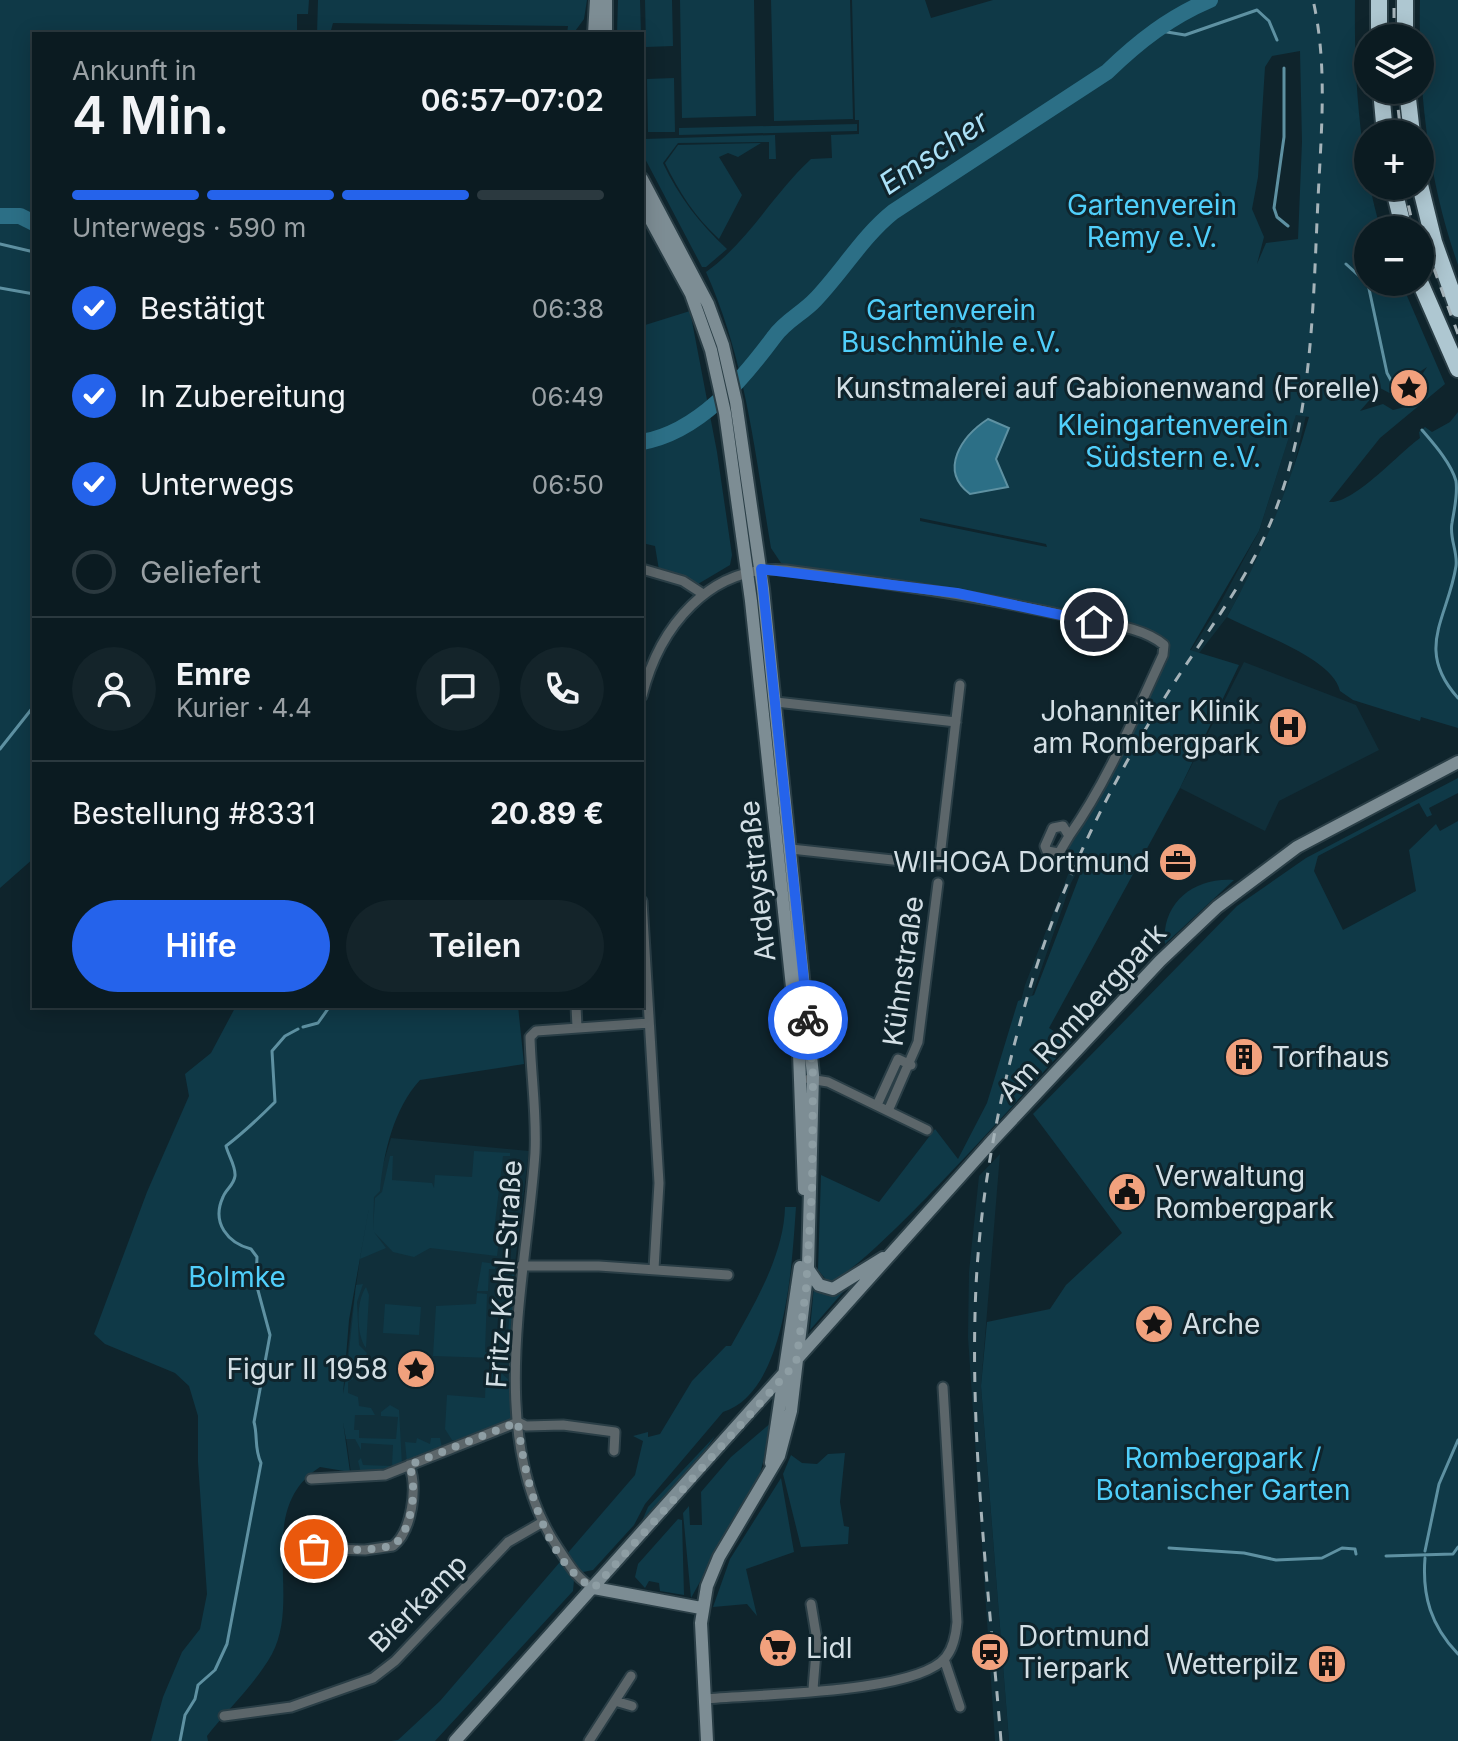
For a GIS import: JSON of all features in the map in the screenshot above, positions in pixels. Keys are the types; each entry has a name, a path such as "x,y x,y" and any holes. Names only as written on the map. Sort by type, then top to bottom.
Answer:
{"highway":[{"path":"1379,0 1379,24"},
{"path":"1405,0 1405,24"},
{"path":"1424,200 1434,242 1458,309"},
{"path":"1426,296 1458,369"}],"main road":[{"path":"594,32 596,0"},
{"path":"606,0 606,32"},
{"name":"Ardeystraße","path":"644,183 708,304 729,370 761,569 791,849 807,1079 808,1266 783,1446 771,1470"},
{"name":"Ardeystraße","path":"644,208 691,294 718,379 725,413 747,572 807,1079 801,1255 771,1470"},
{"name":"Am Rombergpark","path":"455,1741 1090,1034 1217,907 1297,847 1458,762"},
{"path":"808,1266 815,1282 833,1289 896,1250"},
{"path":"707,1741 701,1608 715,1565 771,1470"},
{"path":"594,1588 701,1608"}],"street":[{"path":"644,688 648,671 678,618 703,594 747,572 761,569 968,594 1131,630 1161,642 1163,655 1069,836"},
{"path":"644,570 683,581 703,594"},
{"path":"791,849 939,865 960,685"},
{"path":"776,702 956,722"},
{"name":"Kühnstraße","path":"888,1111 911,1065 923,1014 938,883"},
{"path":"644,936 659,1183 654,1269"},
{"path":"576,1008 577,1027 649,1023"},
{"name":"Fritz-Kahl-Straße","path":"577,1027 536,1031 530,1037 535,1154 521,1266 518,1422 525,1472 541,1523 579,1578 594,1588"},
{"name":"Kühnstraße","path":"877,1105 898,1059 911,1065"},
{"path":"807,1079 828,1082 927,1130"},
{"path":"521,1266 654,1269 728,1275"},
{"path":"705,1699 841,1689 895,1681 921,1673 944,1659 953,1645 957,1622 943,1387"},
{"path":"311,1479 376,1477 518,1422 526,1426 563,1425 615,1432 614,1451"},
{"path":"288,1548 365,1550 393,1546 403,1536 414,1492 409,1465"},
{"name":"Bierkamp","path":"224,1716 291,1707 373,1678 395,1661 508,1542 541,1523"},
{"path":"811,1604 817,1640 813,1689"},
{"path":"944,1659 960,1707"},
{"path":"589,1741 631,1676"},
{"path":"615,1701 632,1706"}],"shaded area":[{"path":"1309,403 1288,492 1261,555 1227,617 1183,674 1071,883 1026,1013 1004,1112 988,1128 1025,985 1079,846 1163,693 1216,611 1259,531 1296,414"},
{"path":"988,419 1009,428 996,459 1008,487 970,494 956,475 957,454 962,444"},
{"name":"Johanniter Klinik am Rombergpark","path":"1244,662 1356,705 1379,750 1279,801 1265,831 1180,788"},
{"path":"391,1138 529,1151 515,1264 508,1418 385,1471 351,1473 342,1408 351,1321 365,1224"},
{"path":"1000,1154 981,1386 1009,1741 995,1741 968,1337 969,1272 979,1176"}],"green space":[{"path":"0,0 309,0 308,14 297,14 297,32 32,32 32,860 0,888"},
{"path":"318,0 587,0 584,19 574,32 567,32 568,26 333,23 331,32 317,32"},
{"path":"618,0 640,0 641,32 617,32"},
{"path":"645,0 672,0 673,46 646,47"},
{"path":"680,0 754,0 756,116 682,118"},
{"path":"771,0 850,0 853,119 774,121"},
{"path":"852,0 925,0 931,18 993,0 1355,0 1354,104 1358,104 1360,120 1354,120 1354,200 1374,200 1378,216 1354,216 1354,296 1407,296 1445,384 1380,438 1329,502 1339,501 1363,487 1420,438 1419,432 1425,427 1432,432 1450,422 1458,412 1458,728 1421,717 1420,721 1353,700 1340,691 1334,679 1309,657 1227,617 1263,544 1293,469 1309,417 1296,415 1259,531 1190,650 1239,665 1180,788 1049,1028 1071,1042 910,1214 847,1272 828,1282 818,1270 821,1175 879,1202 935,1129 958,1159 987,1103 1018,1001 1034,995 1081,872 1068,866 1062,856 1112,749 1129,733 1167,646 1079,615 1033,604 941,587 801,569 781,563 771,548 740,374 720,306 706,272 735,247 811,159 832,158 831,135 859,134 859,120 855,120","holes":["1300,51 1302,142 1298,239 1266,243 1257,264 1264,237 1252,209 1258,177 1265,67 1272,56","1427,367 1416,384 1418,394 1409,406 1393,410 1383,404 1360,411 1380,388 1397,397 1402,393 1401,384","920,518 1046,544 1047,547 920,521"]},
{"path":"1420,0 1458,0 1458,265 1434,176 1434,120 1425,120 1423,104 1434,104 1434,24 1420,24"},
{"path":"674,78 675,132 648,132 647,79"},
{"path":"857,124 857,131 679,135 679,128"},
{"path":"775,135 776,159 769,159 769,142 678,143 663,163 691,209 727,249 702,267 644,157 644,139"},
{"path":"761,143 738,157 728,153 719,157 742,195 719,239 688,204 665,163 678,145"},
{"path":"690,311 717,452 732,555 730,565 698,584 659,570 655,546 644,543 644,325"},
{"name":"Rombergpark / Botanischer Garten","path":"1458,778 1458,793 1429,808 1432,815 1427,817 1419,803 1318,856 1314,871 1343,930 1416,891 1409,850 1436,824 1440,831 1458,821 1458,1741 1009,1741 981,1386 987,1322 1050,1309 1066,1285 1122,1233 1033,1114 1237,906 1306,858"},
{"path":"1234,880 1165,944 1169,916 1183,895 1206,883"},
{"name":"Bolmke","path":"235,1008 518,1008 524,1064 420,1080 403,1104 387,1147 380,1191 374,1197 373,1231 375,1198 382,1192 390,1156 393,1156 392,1180 432,1183 434,1188 435,1175 472,1177 474,1151 510,1153 510,1156 503,1156 493,1239 499,1240 497,1256 430,1248 414,1257 393,1252 374,1232 386,1248 360,1259 370,1202 349,1320 343,1394 348,1368 353,1371 353,1379 348,1382 348,1393 358,1397 359,1406 371,1408 375,1415 355,1415 354,1430 359,1430 359,1438 396,1439 398,1417 381,1416 381,1412 390,1405 399,1410 402,1465 383,1472 361,1473 358,1461 361,1458 363,1465 392,1466 393,1445 361,1443 361,1450 355,1439 346,1439 343,1422 350,1472 320,1467 300,1485 289,1506 282,1555 283,1606 280,1631 272,1654 250,1686 207,1736 208,1741 151,1741 163,1697 182,1652 200,1629 207,1594 198,1416 189,1386 175,1373 105,1344 94,1334 147,1192 189,1096 185,1074 211,1053"},
{"path":"785,1207 796,1207 788,1291 773,1353 761,1379 744,1400 723,1412 645,1504 634,1525 593,1570 583,1572 574,1580 573,1591 435,1741 391,1741 398,1740 440,1701 635,1475 643,1441 633,1436 648,1432 648,1437 660,1434 692,1381 726,1346 731,1346 774,1261"},
{"path":"482,1262 496,1264 495,1269 489,1269 488,1291 477,1291"},
{"path":"508,1263 515,1264 510,1361 498,1358 498,1354 507,1353 512,1271 506,1270"},
{"path":"363,1284 357,1302 359,1345 367,1353 364,1360 348,1361 356,1285"},
{"path":"850,1284 810,1330 814,1286"},
{"path":"366,1287 369,1295 366,1348 360,1335 358,1318"},
{"path":"477,1293 487,1294 485,1352 495,1353 494,1358 433,1356 436,1306 476,1304"},
{"path":"385,1304 421,1307 419,1335 383,1333"},
{"path":"486,1373 501,1373 508,1379 512,1419 462,1440 452,1440 445,1429 447,1395 485,1398"},
{"path":"773,1421 760,1474 691,1598 683,1513 689,1506 690,1525 702,1525 701,1492 731,1457"},
{"path":"715,1436 694,1466 639,1528 648,1507"},
{"path":"417,1438 430,1444 431,1438 440,1438 442,1448 407,1463 405,1442 416,1443"},
{"path":"845,1453 840,1502 844,1526 849,1527 848,1544 801,1547 783,1474 791,1455 802,1463 817,1464 828,1454"},
{"path":"781,1478 794,1552 746,1569 757,1616 747,1604 713,1607 730,1559"},
{"path":"678,1519 682,1520 684,1595 660,1591 659,1583 649,1581 645,1588 635,1577 638,1564"}],"waterway":[{"name":"Emscher","path":"644,441 682,427 717,402 748,370 778,331 815,300 872,232 893,212 1107,72 1168,22 1210,0"},
{"path":"1155,30 1185,35 1257,10 1269,21 1277,40"},
{"path":"1284,68 1284,137 1274,208 1277,217 1288,226"},
{"name":"Emscher","path":"0,216 20,216 32,222"},
{"path":"0,244 32,252"},
{"path":"1346,264 1368,284 1387,373 1399,395"},
{"path":"0,288 32,294"},
{"path":"1422,430 1446,461 1456,481 1451,529 1456,566 1436,648 1438,664 1445,680 1458,698"},
{"path":"0,749 32,709"},
{"path":"303,1027 318,1023 329,1008"},
{"path":"180,1741 185,1715 195,1699 198,1685 215,1670 227,1644 261,1463 254,1422 270,1335 256,1283 257,1257 251,1249 229,1237 219,1215 224,1194 235,1176 226,1146 275,1102 272,1051 285,1036 298,1029"},
{"path":"1425,1551 1439,1484 1458,1440"},
{"path":"1386,1556 1453,1554 1458,1547"},
{"path":"1169,1548 1244,1553 1276,1560 1322,1558 1342,1548 1355,1549 1356,1554"},
{"path":"1425,1558 1425,1585 1430,1610 1441,1633 1458,1654"}],"railway":[{"path":"1001,1741 981,1514 975,1400 976,1286 982,1211 994,1137 1029,991 1070,878 1103,806 1141,736 1255,556 1274,514 1288,471 1306,382 1314,291 1322,100 1321,49 1313,0"},
{"path":"1394,0 1394,24"},
{"path":"1398,104 1399,120"},
{"path":"1407,200 1411,216"},
{"path":"1434,269 1458,334"}],"way so far":[{"path":"314,1549 365,1550 393,1546 403,1536 414,1492 409,1465 518,1422 528,1483 541,1523 579,1578 594,1588 796,1363 804,1312 812,1189 813,1075 808,1020"}],"place":[{"name":"Kunstmalerei auf Gabionenwand (Forelle)","path":"1409,388"},
{"name":"Johanniter Klinik am Rombergpark","path":"1288,727"},
{"name":"WIHOGA Dortmund","path":"1178,862"},
{"name":"Torfhaus","path":"1244,1057"},
{"name":"Verwaltung Rombergpark","path":"1127,1192"},
{"name":"Arche","path":"1154,1324"},
{"name":"Figur II 1958","path":"416,1369"},
{"name":"Lidl","path":"778,1648"},
{"name":"Dortmund Tierpark","path":"990,1652"},
{"name":"Wetterpilz","path":"1327,1664"}],"route":[{"path":"808,1020 761,569 989,598 1094,622"}],"park label":[{"name":"Gartenverein Remy e.V.","path":"1152,221"},
{"name":"Gartenverein Buschmühle e.V.","path":"951,326"},
{"name":"Kleingartenverein Südstern e.V.","path":"1173,441"}]}
